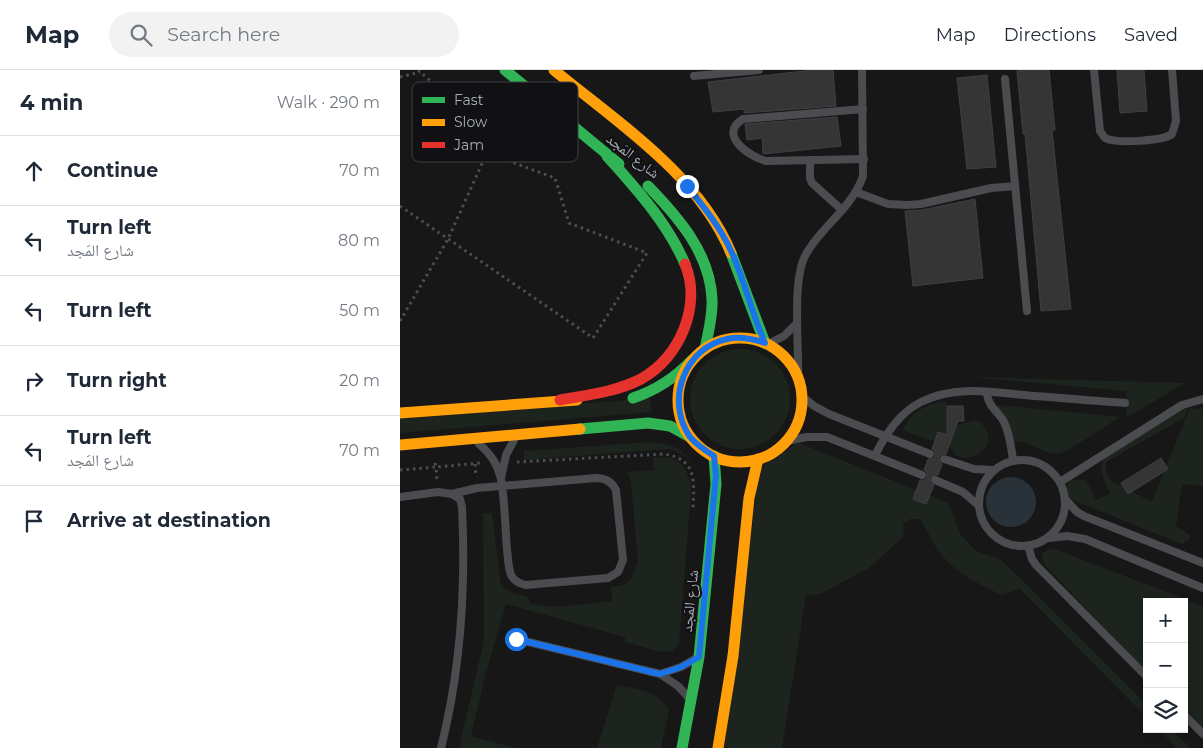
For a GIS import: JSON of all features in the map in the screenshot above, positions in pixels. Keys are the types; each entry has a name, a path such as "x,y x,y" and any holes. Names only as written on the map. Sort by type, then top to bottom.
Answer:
{"main road":[{"name":"شارع المَجد","path":"505,70 519,82"},
{"name":"شارع المَجد","path":"554,70 568,82"},
{"name":"شارع المَجد","path":"578,90 659,158 687,186 704,208 732,252 757,326 767,344"},
{"name":"شارع المَجد","path":"578,132 646,185 670,208 701,254 708,275 712,297 705,349"},
{"path":"560,400 636,382 654,370 669,356 680,338 688,319 691,298 689,277 683,256 661,218 607,156"},
{"path":"400,414 560,400 633,398 650,393 666,384 705,349 728,339 740,338 767,344 786,358 798,377 802,396 799,420 787,441 774,452 758,459 736,461 714,456 701,448 690,437 670,426 648,423 400,445"},
{"path":"690,437 681,418 678,398 682,378 692,360"},
{"name":"شارع المَجد","path":"682,748 699,657 716,484 714,456"},
{"path":"718,748 734,661 745,550 748,497 758,459"}],"lane":[{"path":"694,76 759,70"},
{"path":"798,377 797,323 802,263 811,246 856,192 863,176 862,70"},
{"path":"1094,70 1100,131 1105,138 1115,141 1164,138 1172,134 1176,121 1172,70"},
{"path":"1005,79 1027,311"},
{"path":"863,109 742,119 735,126 734,135 737,143 760,159 774,161 864,159"},
{"path":"810,160 810,178 812,183 842,210"},
{"path":"856,192 888,204 898,205 921,204 991,188 1015,186"},
{"path":"767,344 784,336 797,323"},
{"path":"874,455 885,436 909,410 931,398 955,391 1125,403"},
{"path":"986,392 988,403 1007,428 1013,460"},
{"path":"802,396 814,406 829,414 930,454"},
{"path":"1060,482 1182,405 1203,400"},
{"path":"400,496 438,492 452,494 501,482 601,478 610,482 616,490 624,560 621,569 613,576 526,585 520,584 511,575 501,482 504,462 518,435"},
{"path":"787,441 807,437 827,437 922,475"},
{"path":"472,439 491,456 501,482"},
{"path":"944,459 968,468 993,470"},
{"path":"1066,499 1064,517 1055,532 1047,538 1028,546 1004,543 994,536 986,528 978,505 980,490 993,470 1013,460 1024,459 1046,466 1060,482 1066,499 1077,512 1084,516 1201,562 1203,553"},
{"path":"935,480 963,492 978,505"},
{"path":"441,748 456,674 463,601 462,507 460,499 452,494"},
{"path":"1047,538 1067,536 1085,539 1203,588"},
{"path":"1028,546 1036,565 1143,673"},
{"path":"516,639 660,674 678,686 692,702"},
{"path":"660,674 681,667 699,657"},
{"path":"1188,719 1203,734"}],"path":[{"path":"400,77 419,71 432,82"},
{"path":"400,321 448,239 483,162"},
{"path":"400,206 593,338 647,253 569,222 556,178 512,162"},
{"path":"504,462 664,454 676,456 685,462 691,470 694,480 693,514"},
{"path":"400,470 436,466 438,492"}],"shaded area":[{"path":"740,349 759,352 776,363 787,380 790,399 787,418 776,435 759,446 740,449 721,446 704,435 693,418 690,399 693,380 704,363 721,352"},
{"path":"971,377 1185,383 1126,418 1127,391"},
{"path":"650,398 652,412 400,433 400,419"},
{"path":"946,401 946,436 931,441 902,430 920,410"},
{"path":"997,405 1120,417 1059,454 1047,452 1024,442 1011,442"},
{"path":"1189,406 1184,418 1106,462 1106,471 1110,480 1152,502 1190,408 1203,409 1203,486 1182,484 1176,526 1190,535 1190,539 1182,544 1073,500 1068,496 1067,484 1071,480 1086,480 1096,500 1110,494 1102,472 1102,462 1108,450"},
{"path":"977,420 987,432 988,442 983,451 974,456 963,458 954,454 950,443 952,426"},
{"path":"649,442 670,445 685,455 695,466 684,455 670,449 524,460 524,451"},
{"path":"799,443 949,503 960,534 976,551 1000,559 1025,583 1143,701 1143,714 1020,589 1002,595 967,577 944,558 919,519 910,519 903,524 904,536 869,568 820,594 806,595 782,748 723,748 759,473 772,456"},
{"path":"653,458 670,458 683,466 688,475 691,491 679,644 672,651 661,652 625,642 625,637 506,604 486,672 471,736 516,748 459,748 484,640 483,513 492,513 501,586 512,593 528,597 531,604 559,607 612,601 611,587 626,584 632,577 638,562 631,482 627,472 654,470"},
{"path":"1011,477 1021,479 1029,484 1034,492 1036,502 1034,512 1029,520 1021,525 1011,527 1001,525 993,520 988,512 986,502 988,492 993,484 1001,479"},
{"path":"1049,549 1057,550 1182,598 1143,598 1143,669 1045,565 1042,559 1043,553"},
{"path":"1188,600 1203,606 1203,733 1188,717"},
{"path":"617,685 653,694 669,710 661,748 597,748"},
{"path":"1162,733 1175,733 1190,748 1177,748"}],"building":[{"path":"813,70 833,70 836,106 744,113 744,109 713,112 708,82"},
{"path":"1049,70 1055,130 1052,130 1071,309 1041,311 1025,133 1023,134 1017,71"},
{"path":"1117,70 1144,70 1147,111 1120,113"},
{"path":"987,75 996,167 967,169 957,78"},
{"path":"837,117 841,146 763,154 762,138 747,140 745,124"},
{"path":"975,199 983,278 913,286 905,211 922,210"},
{"path":"947,406 963,406 964,421 958,421 946,454 942,454 939,457 939,461 942,464 938,475 930,478 930,483 934,485 926,504 913,499 920,480 925,480 927,477 927,472 924,470 928,459 933,459 935,456 935,451 932,449 938,432 947,435"},
{"path":"1161,458 1168,469 1128,494 1121,483"}],"traffic: fast":[{"path":"505,70 520,82"},
{"path":"578,130 619,164"},
{"path":"607,156 660,220 685,264"},
{"path":"648,186 681,223 699,251 705,266 710,282 712,299 705,349"},
{"path":"731,253 765,343"},
{"path":"633,398 665,383 692,360"},
{"path":"580,429 648,423 670,426 690,437"},
{"path":"682,748 699,657 716,484 714,456"}],"traffic: slow":[{"path":"554,70 569,82"},
{"path":"578,89 629,130 677,174 717,225 731,253"},
{"path":"740,338 764,343 784,356 797,376 802,400 797,424 784,444 764,457 740,462 716,457 696,444 683,424 678,400 683,376 696,356 716,343 740,338"},
{"path":"400,413 577,400"},
{"path":"400,445 580,429"},
{"path":"718,748 733,656 749,498 758,459"}],"traffic: jam":[{"path":"560,400 622,387 641,379 655,370 667,358 677,344 689,313 690,280 685,264"}],"route":[{"path":"516,639 660,674 681,667 699,657 716,475 714,456 701,448 690,437 681,418 678,398 682,378 692,360 716,343 740,338 753,339 765,343 757,326 732,252 714,222 687,186"}]}
